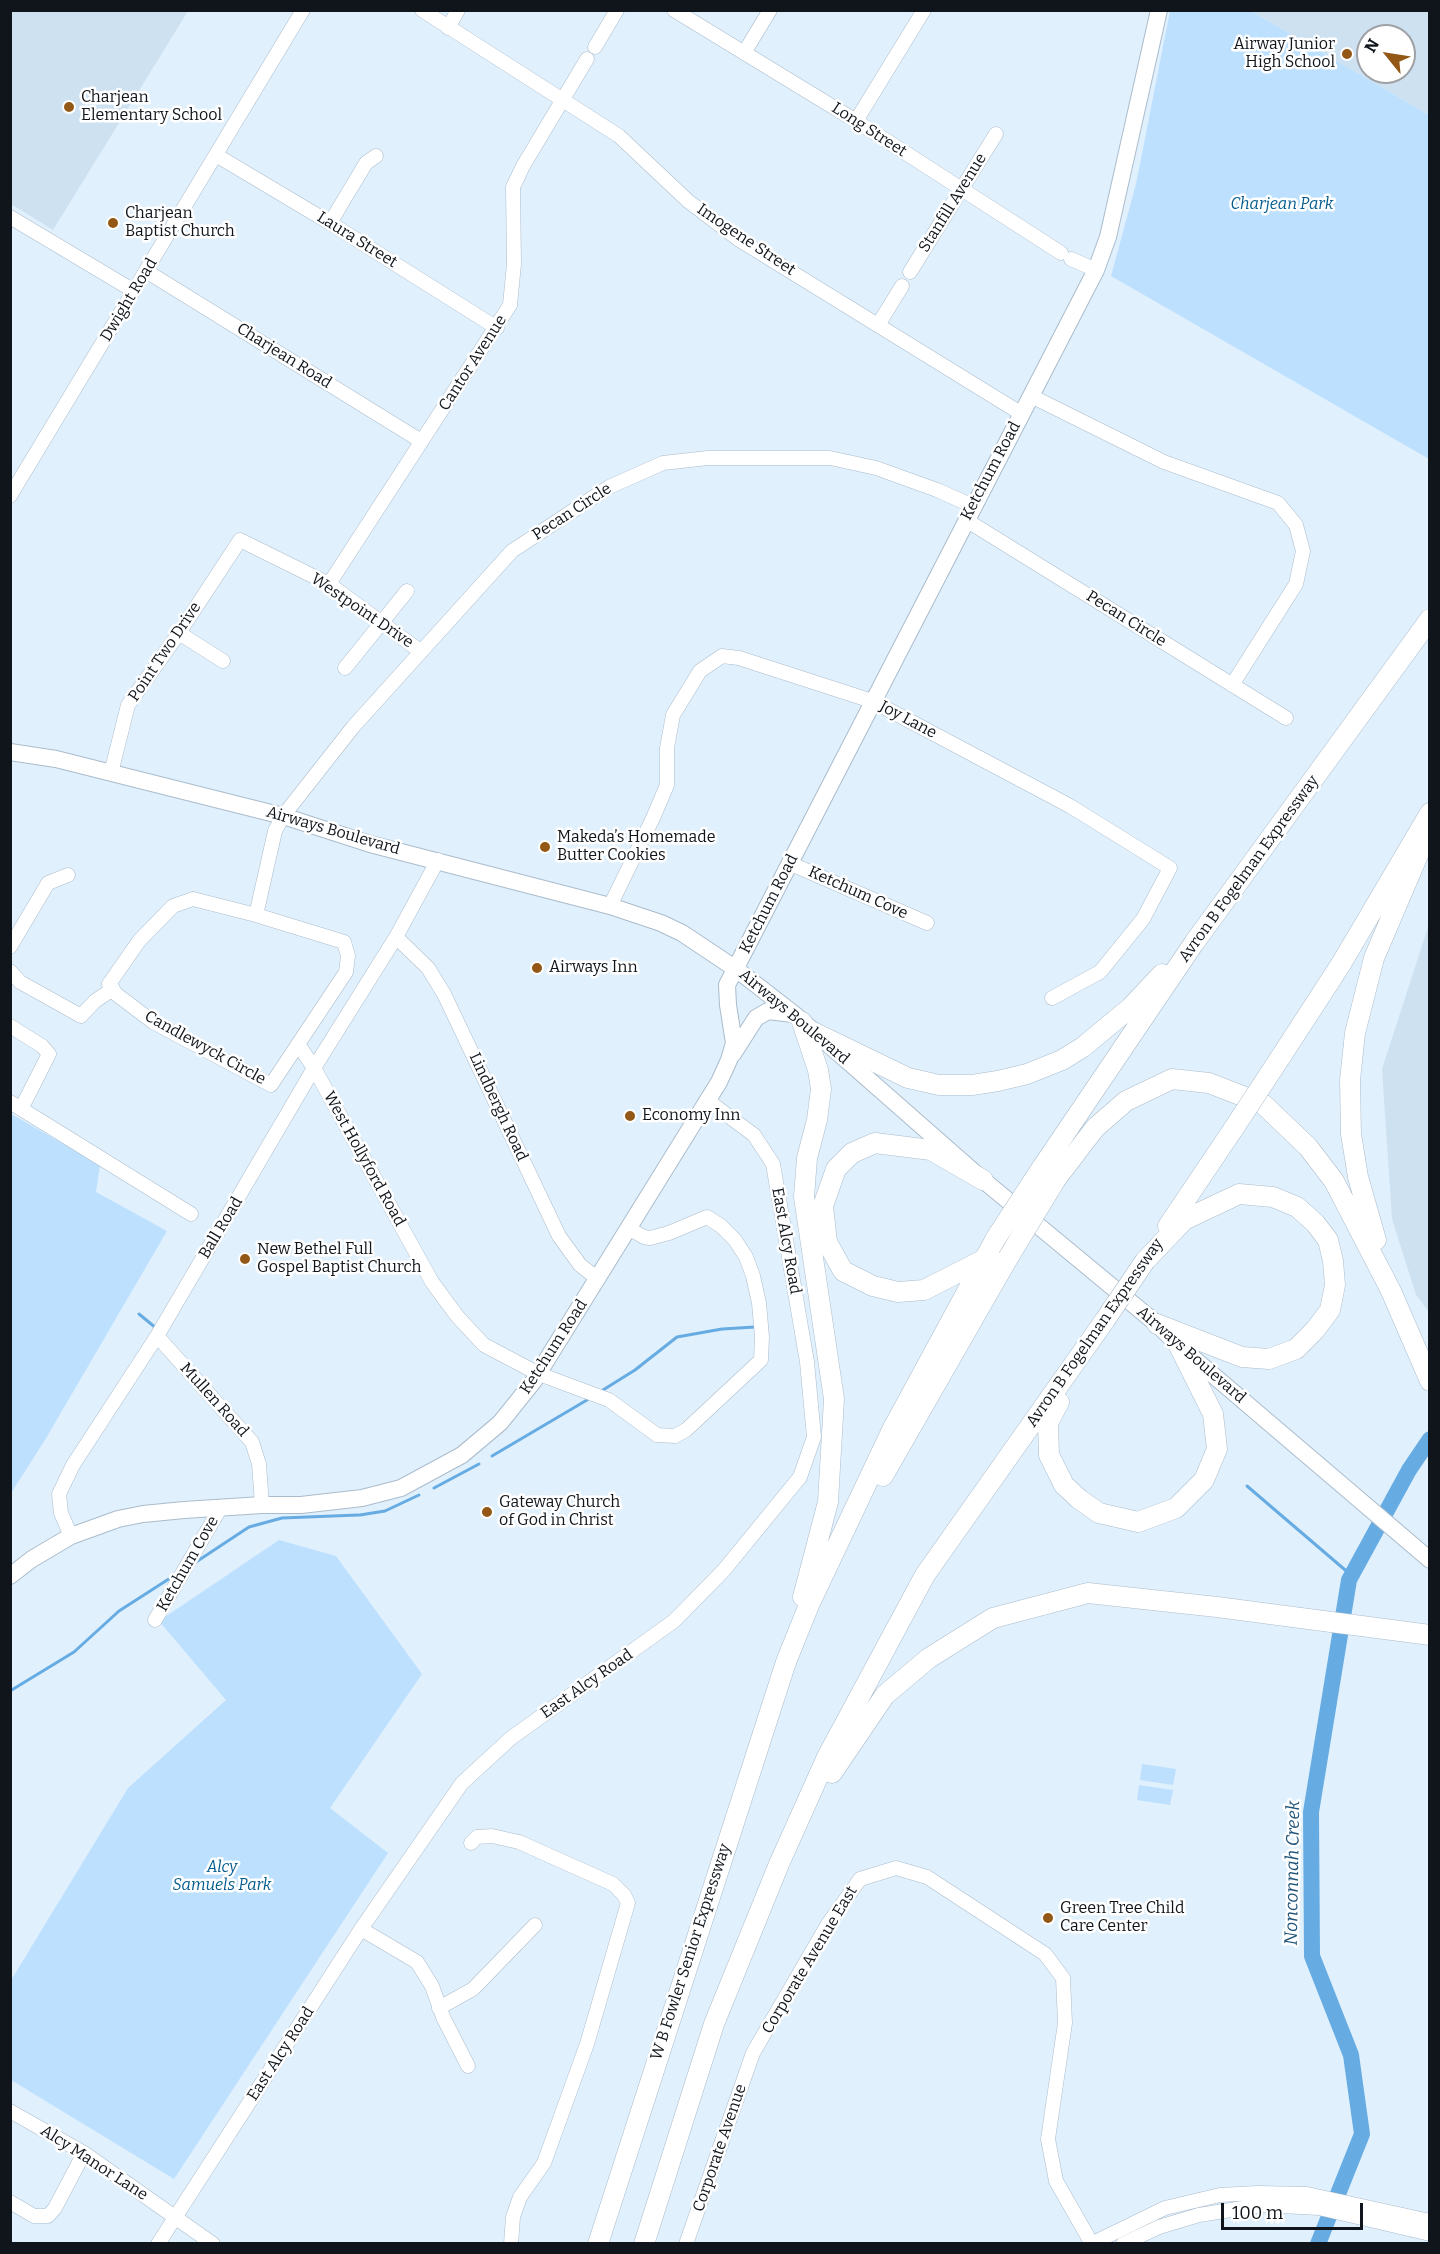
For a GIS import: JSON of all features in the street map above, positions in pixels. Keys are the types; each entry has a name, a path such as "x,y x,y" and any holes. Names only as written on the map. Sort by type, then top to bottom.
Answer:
{"highway":[{"name":"Avron B Fogelman Expressway","path":"786,1662 809,1605 892,1430 996,1238 1048,1174 1194,943 1430,619"},
{"name":"Avron B Fogelman Expressway","path":"779,1864 827,1757 925,1575 1105,1320 1234,1128 1341,964 1430,813"},
{"path":"1394,1298 1358,1177 1351,1134 1350,1080 1355,1033 1374,958 1430,827"},
{"path":"803,1023 908,1078 939,1085 972,1085 1007,1079 1027,1074 1062,1060 1083,1047 1130,1008 1153,982 1194,943"},
{"path":"786,1662 828,1502 834,1399 804,1197 807,1158 817,1120 821,1089 818,1070 803,1023"},
{"path":"835,1551 874,1490 1008,1258 1048,1174 1126,1101 1172,1079 1209,1083 1263,1104 1308,1147 1334,1181 1394,1298 1430,1381"},
{"path":"983,1260 924,1290 898,1292 873,1286 843,1271 827,1242 823,1206 836,1169 852,1153 874,1143 931,1150 984,1180"},
{"path":"1145,1261 1184,1220 1239,1194 1273,1197 1297,1207 1315,1223 1328,1240 1333,1261 1335,1285 1330,1310 1315,1330 1296,1348 1269,1359 1242,1357 1157,1324"},
{"path":"1084,1350 1048,1424 1049,1455 1064,1485 1079,1499 1099,1513 1138,1522 1176,1508 1204,1480 1217,1449 1213,1414 1179,1346"},
{"path":"644,2244 714,2024 779,1864 835,1767 885,1695 929,1658 993,1618 1089,1593 1430,1635"},
{"name":"W B Fowler Senior Expressway","path":"598,2244 786,1662"}],"main road":[{"name":"Ketchum Road","path":"71,1536 98,1525 143,1514 221,1507 301,1505 362,1498 401,1488 462,1455 500,1423 539,1374 707,1100 729,1060 734,1043 728,1005 728,985 872,701 1096,270 1108,237 1159,10"},
{"name":"Airways Boulevard","path":"10,752 56,759 284,816 370,844 610,906 668,926 736,969 803,1023 1430,1560"},
{"path":"729,1060 756,1018 768,1011 803,1023"},
{"path":"10,1576 71,1536"}],"street":[{"name":"Dwight Road","path":"10,496 303,10"},
{"name":"Imogene Street","path":"422,10 604,126 634,148 688,201 721,228 1022,414"},
{"path":"448,28 458,10"},
{"path":"595,47 617,10"},
{"name":"Long Street","path":"674,10 856,121 1066,256 1096,270"},
{"path":"744,52 770,10"},
{"path":"856,121 924,10"},
{"name":"Cantor Avenue","path":"329,584 510,305 514,264 513,188 587,59"},
{"name":"Stanfill Avenue","path":"910,272 996,134"},
{"name":"Laura Street","path":"216,155 330,223 497,328"},
{"path":"330,223 366,164 376,156"},
{"path":"10,217 134,291"},
{"name":"Charjean Road","path":"146,271 422,441"},
{"path":"878,325 902,286"},
{"path":"1031,396 1164,462 1278,503 1296,525 1303,551 1296,584 1232,685"},
{"name":"Pecan Circle","path":"284,816 353,727 512,551 609,487 663,464 708,458 830,458 876,468 937,490 1232,685 1286,718"},
{"name":"Westpoint Drive","path":"240,540 329,584 420,651"},
{"name":"Point Two Drive","path":"111,773 128,705 240,540"},
{"path":"345,668 407,591"},
{"path":"179,633 223,661"},
{"name":"Joy Lane","path":"610,906 667,785 667,748 673,715 699,671 722,656 739,658 872,701 1070,806 1170,868 1143,919 1100,972 1052,998"},
{"path":"256,915 275,831 284,816"},
{"name":"Ball Road","path":"71,1536 62,1513 59,1494 73,1465 159,1332 314,1068 396,937 438,860"},
{"name":"Ketchum Cove","path":"789,863 927,923"},
{"path":"10,947 48,883 68,875"},
{"name":"Candlewyck Circle","path":"193,899 256,915 344,942 348,956 346,972 271,1085 153,1022 109,984 139,941 173,906 193,899"},
{"name":"Lindbergh Road","path":"396,937 428,968 444,994 560,1236 580,1265 598,1279"},
{"path":"10,971 20,982 81,1016 95,1000 113,989"},
{"path":"10,1026 42,1046 49,1054 16,1106 191,1214"},
{"path":"297,1044 314,1068"},
{"name":"West Hollyford Road","path":"314,1068 432,1282 457,1316 484,1346 539,1374 609,1400 657,1435 675,1436 686,1430 761,1360 759,1302 746,1257 735,1240 721,1226 707,1217 669,1233 650,1238 644,1238 628,1228"},
{"name":"East Alcy Road","path":"158,2244 361,1929 462,1783 511,1738 674,1621 724,1570 800,1477 814,1437 807,1362 773,1164 754,1135 707,1100"},
{"name":"Mullen Road","path":"159,1332 252,1442 259,1464 262,1505"},
{"name":"Ketchum Cove","path":"155,1620 221,1507"},
{"path":"471,1843 477,1837 492,1836 519,1842 613,1884 624,1895 627,1903 587,2044 544,2163 520,2197 513,2217 510,2244"},
{"name":"Corporate Avenue East","path":"753,2053 828,1924 860,1879 896,1868 927,1877 1045,1954 1063,1978 1065,2023 1048,2139 1056,2181 1091,2243"},
{"path":"439,2008 480,1982 535,1925"},
{"path":"361,1929 417,1962 432,1986 439,2008 468,2066"},
{"name":"Corporate Avenue","path":"686,2244 753,2053"},
{"name":"Alcy Manor Lane","path":"10,2111 84,2153 177,2216 213,2244"},
{"path":"10,2202 34,2216 48,2216 55,2208 84,2153"},
{"path":"1123,2244 1159,2227 1199,2215 1262,2199 1307,2194 1411,2223 1430,2234"},
{"path":"1091,2243 1165,2208 1220,2195 1262,2199"},
{"path":"1411,2223 1430,2221"}],"shaded area":[{"name":"Charjean Elementary School","path":"11,10 188,11 53,230 11,204"},
{"name":"Airway Junior High School","path":"1251,11 1429,11 1429,115 1376,84 1416,84 1416,24 1356,24 1356,72"},
{"path":"1429,924 1429,1312 1416,1295 1392,1219 1382,1069"}],"green space":[{"name":"Charjean Park","path":"1170,11 1251,11 1356,72 1356,84 1376,84 1429,115 1429,459 1111,276 1136,184"},
{"path":"11,1114 100,1165 96,1192 167,1231 45,1440 11,1493"},
{"name":"Alcy Samuels Park","path":"279,1540 336,1556 422,1674 330,1808 388,1853 174,2179 11,2080 10,1982 128,1788 226,1700 159,1621"},
{"path":"1142,1764 1176,1769 1173,1785 1140,1780"},
{"path":"1139,1785 1173,1790 1170,1805 1137,1800"}],"waterway":[{"path":"139,1314 156,1328"},
{"path":"603,1390 635,1370 677,1337 722,1329 755,1327"},
{"path":"492,1456 587,1400"},
{"name":"Nonconnah Creek","path":"1318,2244 1362,2134 1351,2055 1312,1956 1311,1812 1349,1580 1409,1470 1430,1439"},
{"path":"434,1488 479,1464"},
{"path":"1247,1486 1351,1575"},
{"path":"360,1515 385,1511 419,1495"},
{"path":"196,1562 249,1527 282,1518 358,1515"},
{"path":"10,1691 74,1652 119,1611 175,1575"}],"place":[{"name":"Airway Junior High School","path":"1347,54"},
{"name":"Charjean Elementary School","path":"69,107"},
{"name":"Charjean Baptist Church","path":"113,223"},
{"name":"Makeda’s Homemade Butter Cookies","path":"545,847"},
{"name":"Airways Inn","path":"537,968"},
{"name":"Economy Inn","path":"630,1116"},
{"name":"New Bethel Full Gospel Baptist Church","path":"245,1259"},
{"name":"Gateway Church of God in Christ","path":"487,1512"},
{"name":"Green Tree Child Care Center","path":"1048,1918"}]}
